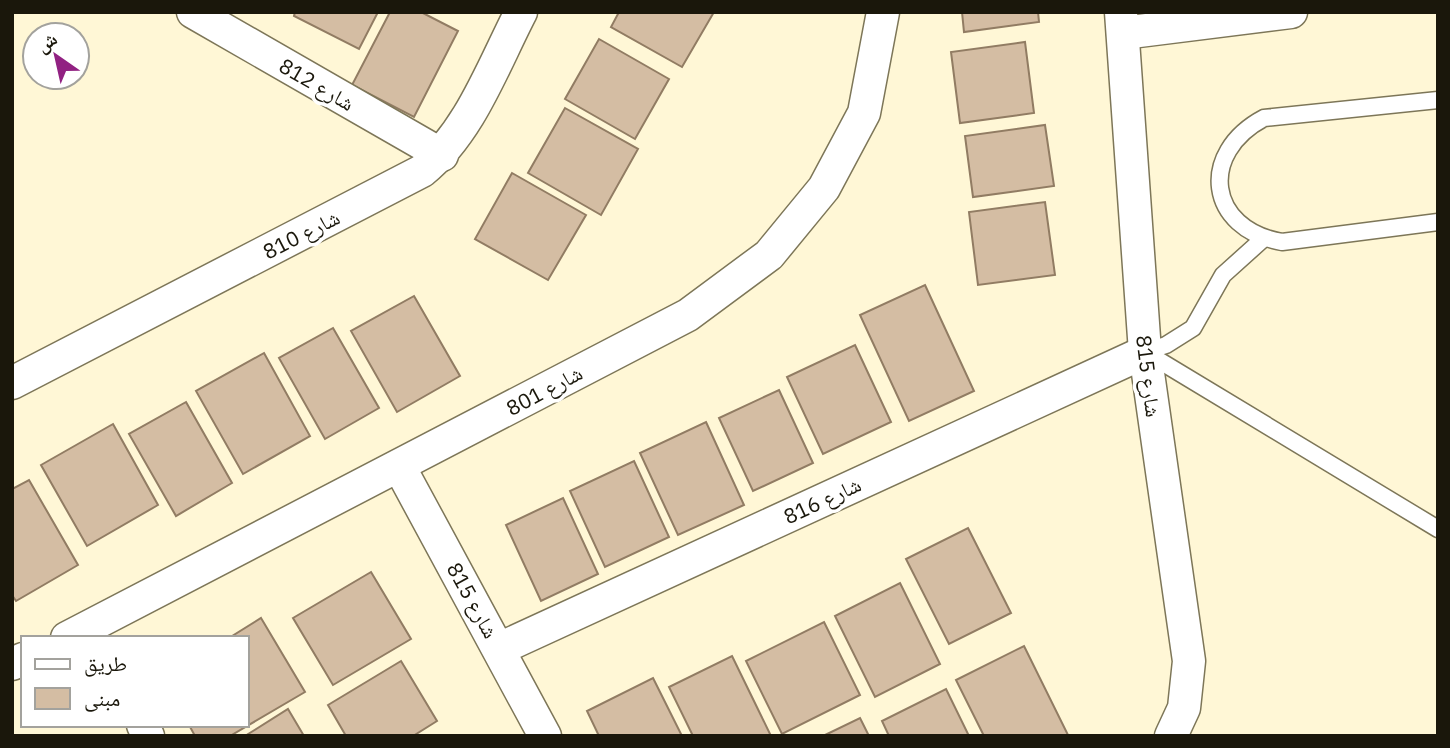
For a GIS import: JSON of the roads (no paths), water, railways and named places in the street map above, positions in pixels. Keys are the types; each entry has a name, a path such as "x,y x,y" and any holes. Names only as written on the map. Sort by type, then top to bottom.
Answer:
{"street":[{"name":"شارع 812","path":"193,12 442,155"},
{"name":"شارع 810","path":"12,383 422,171 442,155 458,134 521,12"},
{"name":"شارع 801","path":"85,634 688,315 769,254 824,188 864,113 883,12"},
{"path":"1122,22 1291,12"},
{"name":"شارع 815","path":"1122,22 1145,352 1189,661 1184,708 1171,736"},
{"name":"شارع 816","path":"499,649 1145,352"},
{"name":"شارع 815","path":"399,466 545,736"}],"lane":[{"path":"1438,100 1264,118 1247,127 1232,141 1223,159 1220,178 1223,198 1231,216 1245,230 1263,239 1282,242 1438,222"},
{"path":"1145,352 1166,345 1193,328 1223,275 1263,239"},
{"path":"1145,352 1438,529"}]}
